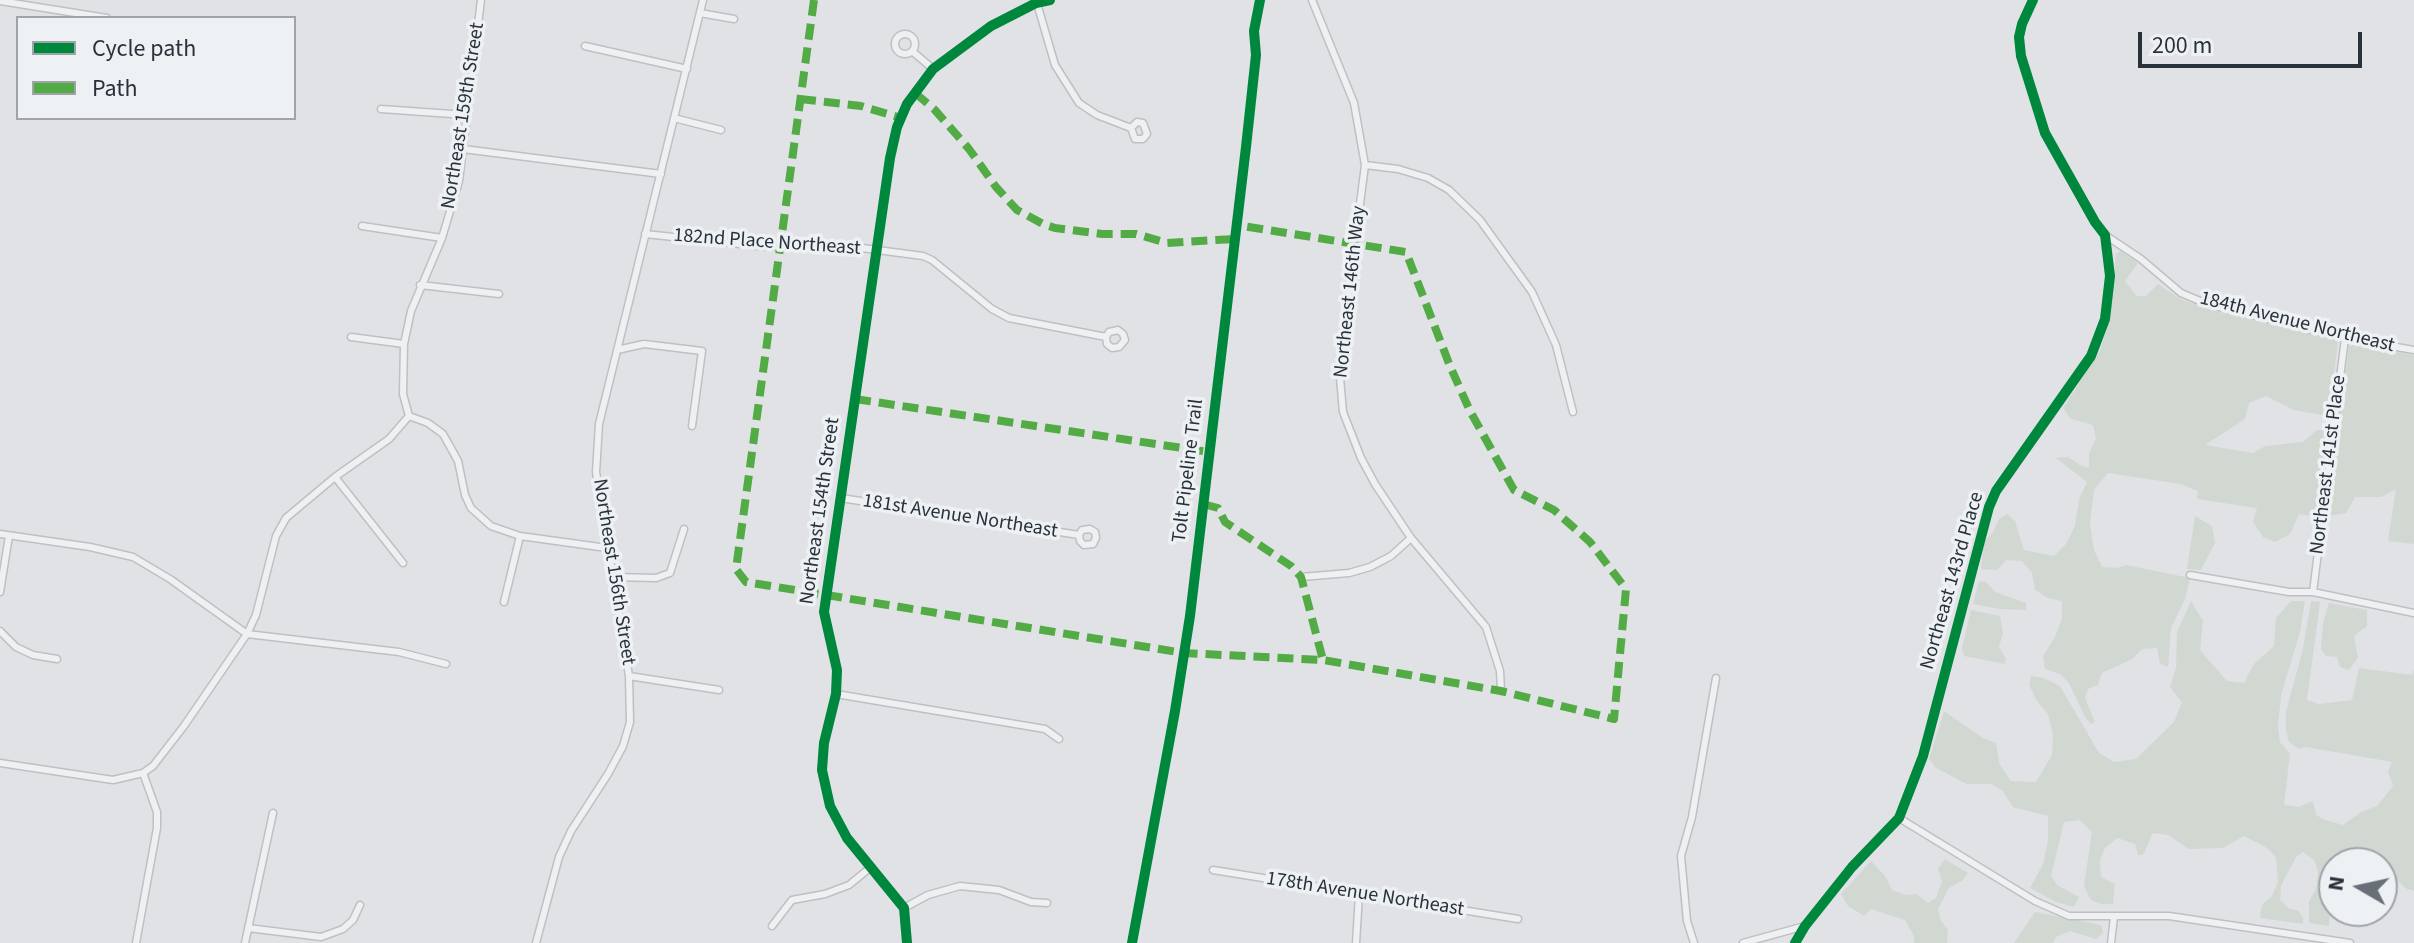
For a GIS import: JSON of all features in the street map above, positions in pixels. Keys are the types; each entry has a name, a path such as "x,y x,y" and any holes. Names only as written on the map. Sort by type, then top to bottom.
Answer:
{"street":[{"name":"Northeast 159th Street","path":"409,416 403,394 404,344 420,285 453,206 481,0"},
{"name":"Northeast 156th Street","path":"536,943 559,857 571,831 623,746 631,713 629,676 596,472 597,450 606,388 703,0"},
{"name":"Northeast 154th Street","path":"904,908 847,838 830,806 822,770 824,743 836,694 837,670 824,612 890,158 897,127 907,104 933,69 991,26 1036,2 1050,0"},
{"name":"Northeast 146th Way","path":"1312,0 1354,103 1365,165 1339,366 1343,412 1375,484 1411,538 1486,627 1500,671 1501,691"},
{"name":"Northeast 143rd Place","path":"1795,943 1852,867 1899,818 1923,756 1989,507 1996,491 2091,356 2105,319 2110,276 2105,235 2053,150 2036,110 2021,56 2019,37 2033,0"},
{"path":"0,1 94,16"},
{"path":"1036,2 1055,65 1079,103 1097,115 1131,128"},
{"path":"700,13 734,19"},
{"path":"585,46 687,69"},
{"path":"912,51 933,69"},
{"path":"381,109 466,115"},
{"path":"674,118 721,130"},
{"path":"463,149 661,174"},
{"path":"1365,165 1398,169 1428,178 1449,190 1480,220 1532,292 1556,345 1573,412"},
{"path":"362,226 442,238"},
{"name":"182nd Place Northeast","path":"645,234 759,246 877,250 923,256 992,309 1009,318 1106,337"},
{"name":"184th Avenue Northeast","path":"2105,235 2141,259 2181,293 2207,304 2345,338 2414,350"},
{"path":"420,285 499,294"},
{"path":"351,337 404,344"},
{"name":"Northeast 141st Place","path":"2313,592 2345,338"},
{"path":"617,350 644,344 702,351 692,426"},
{"path":"0,763 113,780 143,773 153,766 247,634 260,604 276,536 286,518 335,477 389,439 409,416 428,423 443,434 453,447 465,495 480,518 491,526 520,536 607,548"},
{"path":"335,477 403,563"},
{"name":"181st Avenue Northeast","path":"841,498 1079,535"},
{"path":"612,577 656,578 670,573 684,529"},
{"path":"0,534 90,547 133,557 170,579 247,634 399,652 446,664"},
{"path":"0,592 9,536"},
{"path":"504,602 520,536"},
{"path":"1301,577 1349,573 1370,567 1391,556 1411,538"},
{"path":"2190,575 2289,592 2313,592 2414,613"},
{"path":"0,631 16,647 33,655 57,659"},
{"path":"629,676 719,690"},
{"path":"1694,943 1687,921 1681,856 1692,817 1716,678"},
{"path":"836,694 1045,729 1059,739"},
{"path":"136,943 157,828 157,812 143,773"},
{"path":"245,943 273,813"},
{"path":"1899,818 2049,909 2069,916 2169,916 2350,943"},
{"path":"772,926 792,900 825,894 849,885 871,867"},
{"name":"178th Avenue Northeast","path":"1213,870 1518,919"},
{"path":"907,943 904,908 928,895 960,886 999,890 1031,902 1047,903"},
{"path":"1356,943 1359,895"},
{"path":"248,928 321,937 343,929 353,920 360,905"},
{"path":"2111,943 2114,917"},
{"path":"1743,943 1805,926"}],"shaded area":[{"path":"2120,251 2138,263 2125,281 2137,296 2146,296 2158,284 2182,300 2216,311 2338,340 2329,416 2294,410 2266,396 2249,403 2245,419 2205,445 2253,453 2265,446 2303,442 2317,430 2328,430 2316,517 2299,514 2290,534 2275,542 2263,537 2253,522 2257,508 2197,499 2198,491 2180,484 2108,473 2094,490 2090,523 2094,550 2102,567 2126,565 2190,578 2185,599 2171,628 2168,667 2160,664 2157,648 2142,649 2132,659 2102,673 2098,685 2088,689 2085,698 2095,722 2091,724 2069,683 2060,674 2045,669 2043,656 2062,618 2062,601 2048,598 2035,590 2032,573 2022,561 2006,560 1997,570 1981,569 1984,542 1999,519 2007,514 2015,521 2024,550 2054,556 2066,544 2075,526 2079,499 2087,482 2056,458 2068,457 2089,468 2089,454 2096,438 2093,425 2071,419 2063,408 2100,351 2110,317 2116,254"},
{"path":"2349,346 2414,355 2414,544 2388,541 2396,489 2381,497 2355,497 2346,513 2327,516"},
{"path":"2195,516 2212,526 2215,543 2201,570 2187,569"},
{"path":"1979,581 1986,582 1995,592 2026,603 2026,610 1973,604"},
{"path":"2191,601 2203,621 2200,650 2227,681 2244,683 2253,665 2274,646 2276,618 2291,601 2305,601 2300,632 2281,695 2280,742 2290,754 2284,805 2299,807 2313,801 2316,815 2343,825 2361,812 2377,806 2393,786 2388,771 2392,762 2306,747 2299,749 2289,742 2286,712 2303,649 2311,601 2320,602 2307,700 2319,704 2352,700 2359,668 2412,675 2414,670 2414,891 2398,881 2398,847 2318,847 2318,872 2314,860 2303,852 2296,857 2281,886 2280,899 2288,908 2299,911 2303,924 2260,918 2262,905 2272,896 2278,882 2276,857 2267,848 2244,836 2223,848 2189,849 2168,835 2153,833 2143,855 2138,855 2135,844 2117,838 2105,848 2100,860 2101,877 2115,884 2113,904 2101,904 2091,900 2084,886 2092,832 2080,820 2064,822 2051,876 2057,885 2079,897 2074,907 2056,902 2030,888 2043,864 2048,840 2048,816 2013,807 2003,791 1991,784 1967,784 1936,768 1929,759 1944,711 1983,738 1996,743 1999,763 2011,781 2036,782 2052,755 2053,735 2048,714 2029,685 2031,676 2044,678 2060,686 2099,753 2114,762 2136,759 2174,722 2182,702 2170,687 2176,668 2177,632"},
{"path":"2329,603 2367,610 2367,626 2354,636 2358,658 2349,670 2340,667 2337,657 2326,656 2321,650 2323,623"},
{"path":"1971,610 2000,616 2003,633 1999,647 2006,659 2005,664 1964,656 1962,648"},
{"path":"1945,859 1968,873 1962,881 1949,888 1938,909 1941,921 1948,930 1947,943 1914,943 1914,936 1905,920 1871,909 1864,916 1848,906 1841,894 1871,861 1885,876 1892,890 1906,895 1917,894 1928,903 1936,898 1942,881 1938,869"},
{"path":"2318,872 2318,924 2309,923 2309,902 2316,889"},
{"path":"2035,912 2101,925 2103,933 2096,939 2070,931 2056,937 2053,943 2014,943"}],"marked path":[{"path":"814,0 736,569 746,582 1184,653 1323,660 1501,691 1614,719 1626,589 1590,542 1554,510 1514,490 1470,411 1406,252 1236,225"},
{"path":"915,93 934,109 969,149 1017,210 1043,224 1102,234 1136,234 1167,243 1234,239"},
{"path":"800,99 861,106 901,118"},
{"path":"855,399 1209,452"},
{"path":"1203,504 1218,508 1225,522 1291,566 1301,577 1323,660"}],"cycle path":[{"path":"907,943 904,908 847,838 830,806 822,770 824,743 836,694 837,670 824,612 890,158 897,127 907,104 933,69 991,26 1036,3 1050,0"},
{"name":"Tolt Pipeline Trail","path":"1132,943 1190,616 1246,147 1256,55 1254,31 1260,0"},
{"path":"1795,943 1852,867 1899,818 1923,756 1989,507 1996,491 2091,356 2105,319 2110,276 2105,235 2045,133 2021,56 2019,37 2033,0"}]}
